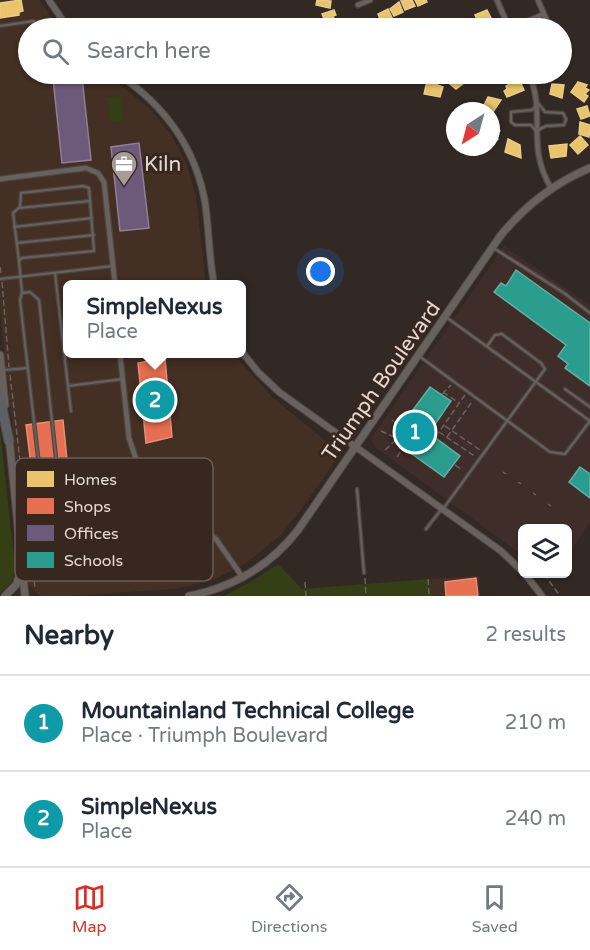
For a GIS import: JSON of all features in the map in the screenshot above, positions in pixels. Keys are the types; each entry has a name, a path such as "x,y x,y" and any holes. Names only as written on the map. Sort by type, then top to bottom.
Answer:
{"highway":[{"path":"0,398 9,441"}],"main road":[{"name":"Triumph Boulevard","path":"189,596 226,586 271,560 296,533 492,248 520,213 551,188 590,168"},
{"path":"0,355 6,370 9,441 15,498"},
{"path":"5,596 17,581"},
{"path":"24,581 25,596"}],"street":[{"path":"50,0 62,18"},
{"path":"358,5 370,0"},
{"path":"497,0 505,18"},
{"path":"538,0 546,18"},
{"path":"534,18 544,14"},
{"path":"130,84 162,110 191,154 205,205 213,280"},
{"path":"532,84 538,102 536,131 538,160 551,188"},
{"path":"0,179 86,168 98,172 104,182 114,280"},
{"path":"246,356 274,387 501,551 518,567"},
{"path":"120,358 131,447 136,458"},
{"path":"213,537 243,578"},
{"path":"528,578 542,596"}],"lane":[{"path":"0,26 18,23"},
{"path":"538,102 545,112 561,112 566,119 561,127 546,126 536,131 531,125 514,125 509,118 514,110 532,110 538,102"},
{"path":"19,208 21,192 83,186 88,188 94,235 93,252 22,258 19,261"},
{"path":"38,458 20,300 22,293 13,211 19,208 90,201"},
{"path":"15,227 92,218"},
{"path":"16,243 94,235"},
{"path":"492,248 564,293 590,313"},
{"path":"1,279 113,267"},
{"path":"55,273 63,343"},
{"path":"22,293 30,292 39,300 56,458"},
{"path":"419,356 550,452 565,454 590,420 446,317"},
{"path":"426,529 508,422 537,382 544,367 502,334 495,335 487,346"},
{"path":"65,358 71,411"},
{"path":"6,370 28,368"},
{"path":"68,386 123,380"},
{"path":"565,389 590,407"},
{"path":"357,489 364,573"}],"path":[{"path":"0,267 6,370 18,458"},
{"path":"451,384 443,393 459,403"},
{"path":"465,395 439,432 476,458"},
{"path":"447,438 471,404"},
{"path":"392,420 402,428"},
{"path":"444,425 481,451"},
{"path":"381,431 395,438"},
{"path":"385,450 395,438 399,437"},
{"path":"397,457 404,446"},
{"path":"455,465 461,469"},
{"path":"365,577 366,596"},
{"path":"547,578 560,596"},
{"path":"428,579 429,596"},
{"path":"34,581 35,588"},
{"path":"304,582 306,596"}],"shaded area":[{"path":"0,0 40,0 52,18 18,18 18,84 118,84 152,111 170,133 186,163 196,197 206,280 63,280 63,358 238,358 271,396 338,451 338,457 280,536 245,564 213,580 213,458 16,458 0,311"},
{"path":"504,246 590,305 590,522 572,549 572,524 518,524 518,552 375,447 372,437"},
{"path":"479,576 480,596 431,596 429,579"},
{"path":"28,581 211,581 175,589 69,596 40,596 29,586"}],"green space":[{"path":"121,96 123,121 110,122 107,97"},
{"path":"0,429 15,566 12,582 0,593"},
{"path":"278,564 302,589 429,579 431,596 224,596"}],"building: Homes":[{"path":"21,0 23,11 19,12 19,15 0,18 0,3"},
{"path":"317,0 331,1 330,8 316,5"},
{"path":"412,0 415,6 405,10 401,1"},
{"path":"415,0 426,0 427,2 418,6"},
{"path":"399,2 403,12 394,16 390,9"},
{"path":"388,9 392,18 380,18 378,14"},
{"path":"334,10 336,15 333,16 334,18 324,18 322,14"},
{"path":"487,10 491,18 476,18 475,15"},
{"path":"578,82 587,85 585,88 589,90 585,94 588,96 584,102 571,92"},
{"path":"426,84 443,87 440,97 424,94"},
{"path":"450,84 463,84 456,89"},
{"path":"521,84 524,90 507,97 504,91 507,89 506,86"},
{"path":"552,84 564,85 562,98 550,94"},
{"path":"488,97 501,100 500,102 486,102"},
{"path":"587,106 590,116 581,119 577,109"},
{"path":"580,122 590,125 589,137 579,134"},
{"path":"580,136 588,145 578,154 570,145"},
{"path":"508,139 520,145 521,158 505,152"},
{"path":"567,144 566,156 551,158 549,146"}],"building: Shops":[{"path":"165,358 172,437 146,443 138,363"},
{"path":"63,420 67,458 30,458 26,425"},
{"path":"476,578 478,596 446,596 445,582"}],"building: Offices":[{"path":"54,84 83,84 91,160 62,163"},
{"path":"139,143 149,228 120,231 111,147"}],"building: Schools":[{"path":"516,270 590,323 590,386 565,368 568,364 558,356 566,345 494,292 501,283 506,286"},
{"path":"430,387 451,401 429,433 460,456 444,477 405,449 406,447 399,439 401,426"},
{"path":"580,467 590,474 590,498 569,482"}],"place":[{"name":"Kiln","path":"124,187"},
{"name":"SimpleNexus","path":"155,400"},
{"name":"Mountainland Technical College","path":"415,432"}]}
